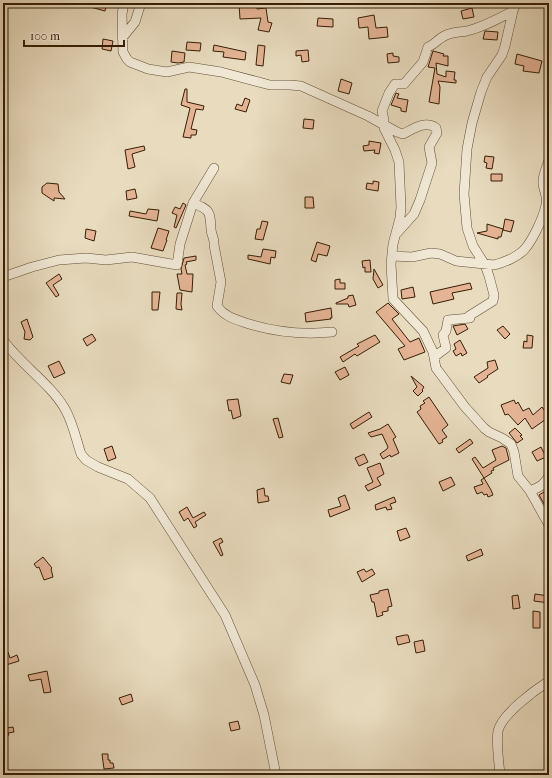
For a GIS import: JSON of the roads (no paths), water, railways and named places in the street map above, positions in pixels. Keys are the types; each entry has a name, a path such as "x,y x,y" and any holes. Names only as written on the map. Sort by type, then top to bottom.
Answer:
{"street":[{"path":"124,3 122,14 123,52 130,62 145,68 167,72 189,67 221,72 270,85 300,86 403,134 422,125 432,125 436,128 437,131 429,147 432,163 420,200 414,214 394,235"},
{"path":"122,38 135,22 141,3"},
{"path":"514,7 479,27 440,37 433,45 428,47 423,62 404,84 395,84 389,93 382,111 384,128 399,162 401,207 400,218 394,235 391,264 393,299 423,331 438,371 465,407 484,428 511,444 514,452 518,476 530,491 549,525"},
{"path":"434,357 446,348 443,336 448,320 470,318 469,316 493,301 494,295 485,265 472,246 467,228 464,194 467,149 472,123 481,92 487,77 504,51 514,7"},
{"path":"392,256 412,257 431,253 440,254 456,261 485,265 500,264 521,252 525,249 534,235 547,204 547,197 543,183 549,160"},
{"path":"3,277 59,260 86,258 106,260 132,257 177,265 180,244 193,203 214,168"},
{"path":"193,203 204,208 209,213 211,231 215,240 214,245 221,282 217,306 221,312 231,318 273,330 306,333 332,332"},
{"path":"3,340 8,347 38,375 61,402 66,410 80,454 98,467 128,479 150,498 185,555 225,615 255,685 264,715 276,775"},
{"path":"530,491 541,487 549,476"},
{"path":"500,775 498,732 502,723 529,695 549,681"}]}
